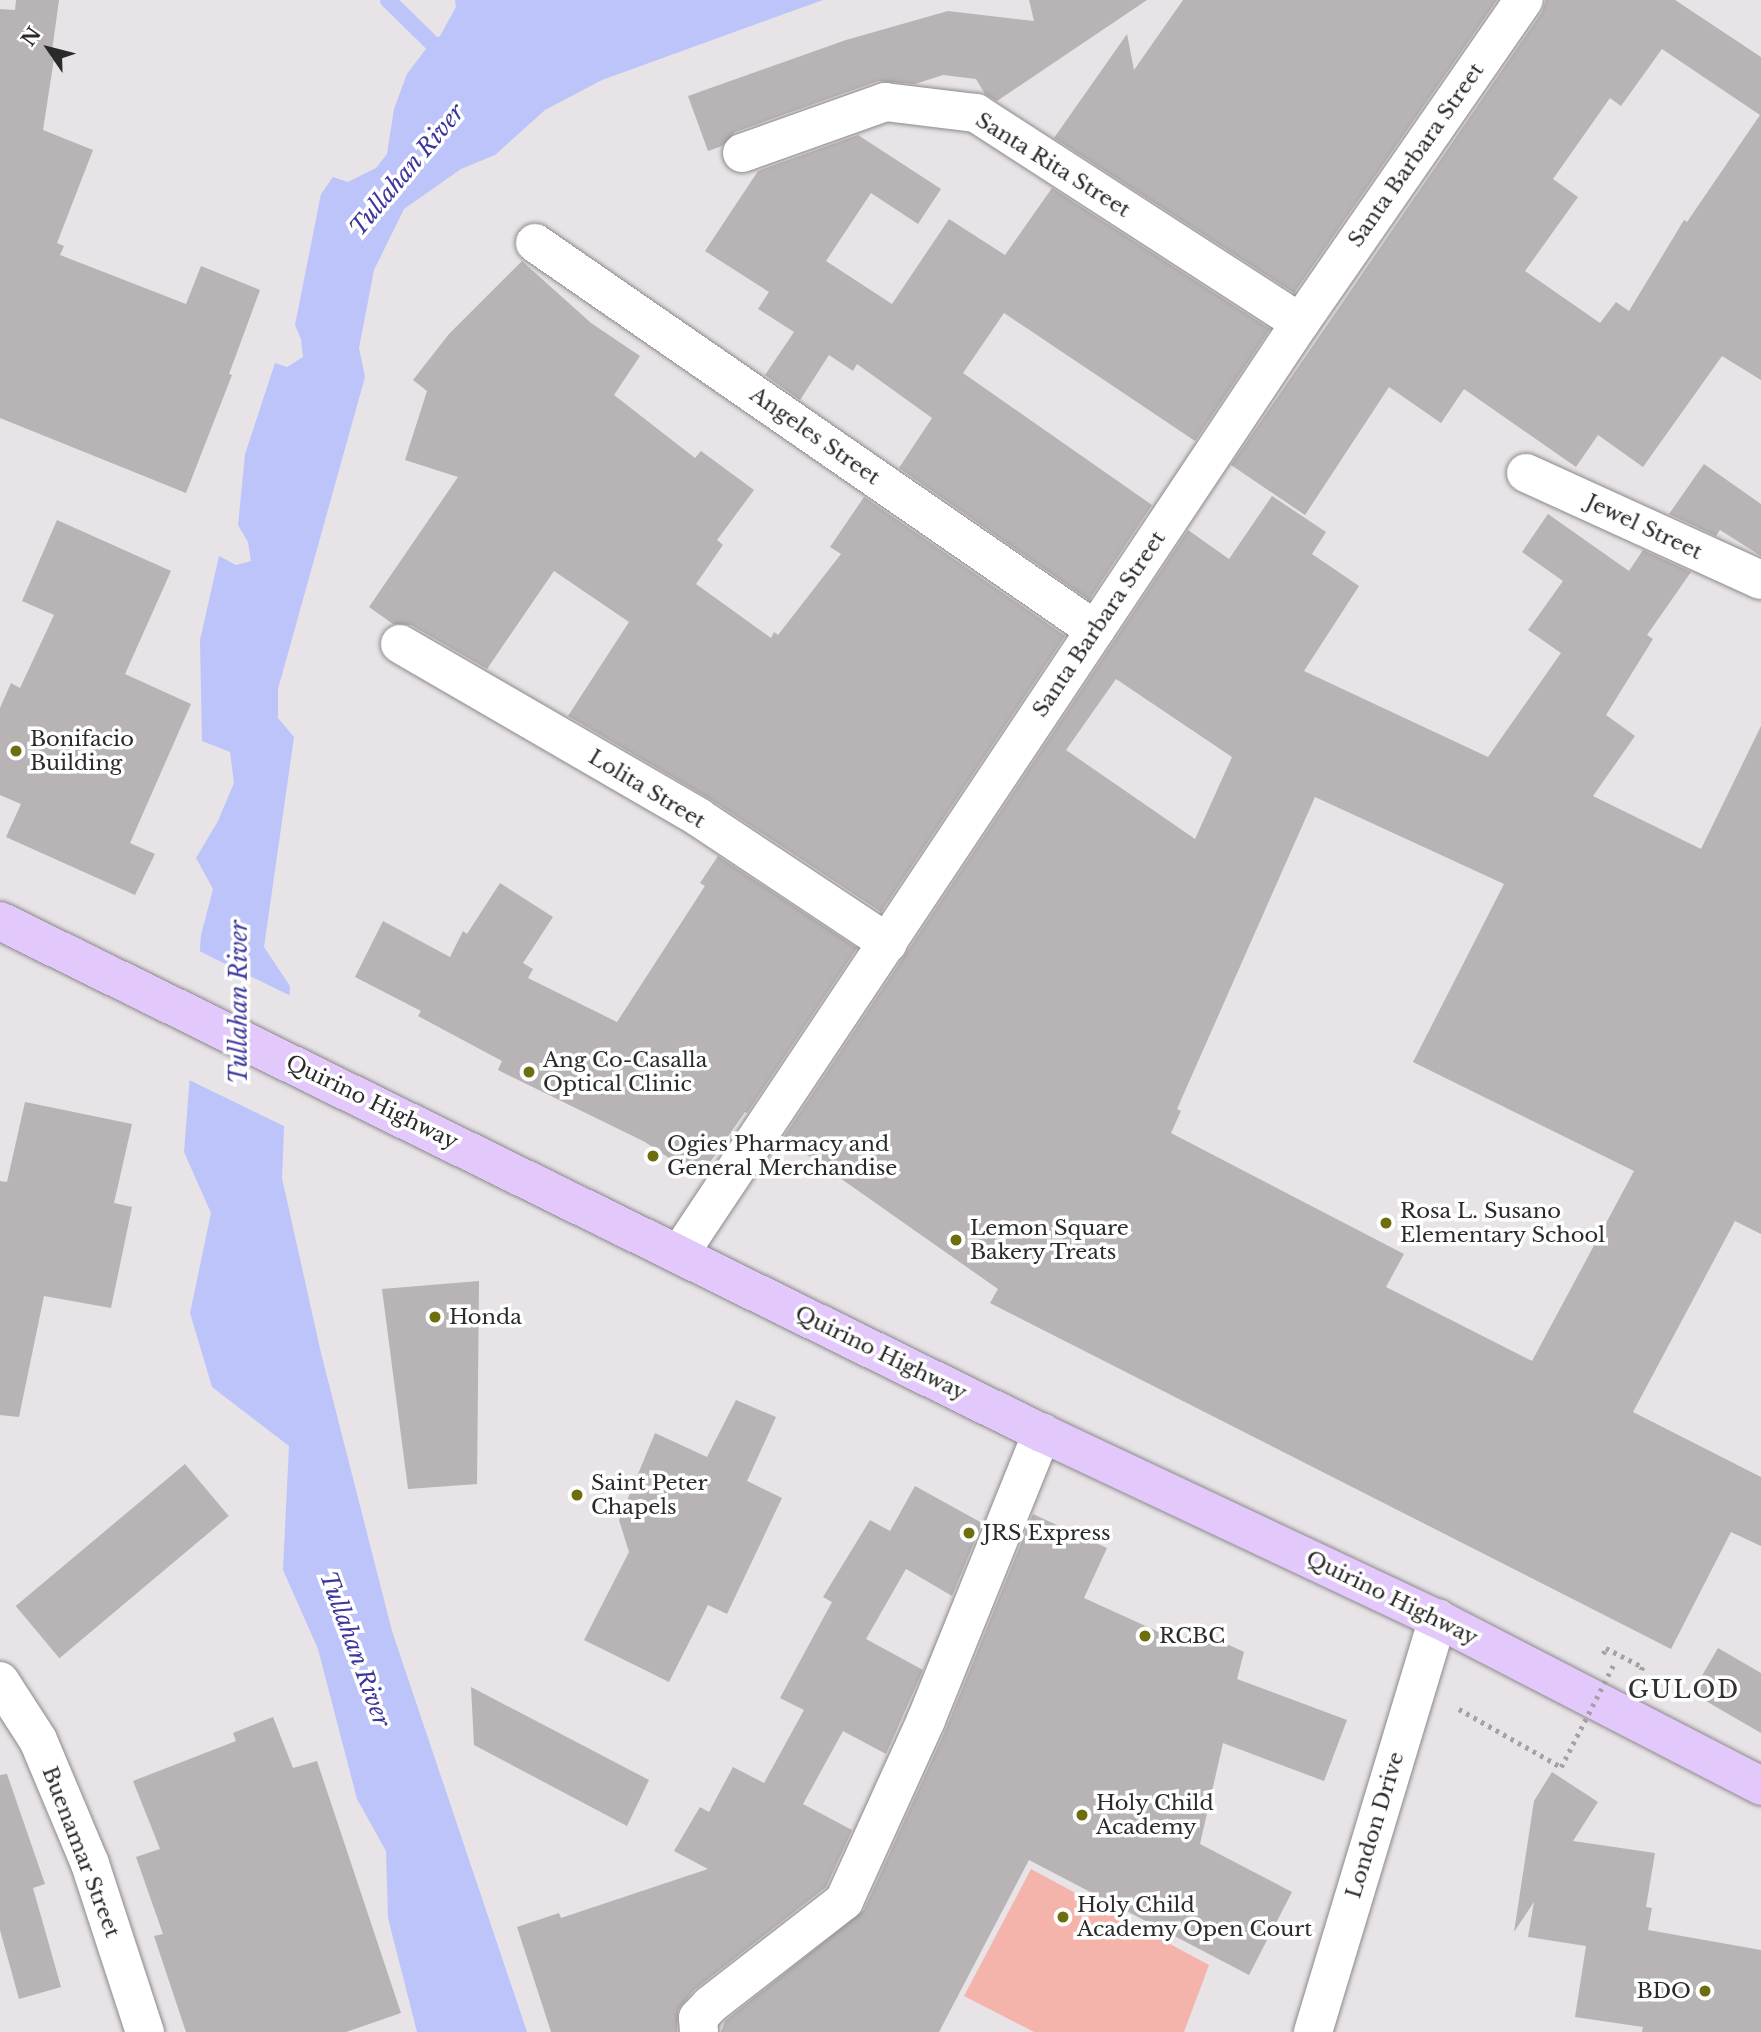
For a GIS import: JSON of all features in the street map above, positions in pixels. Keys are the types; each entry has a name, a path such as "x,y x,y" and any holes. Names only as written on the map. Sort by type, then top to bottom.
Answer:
{"main road":[{"name":"Quirino Highway","path":"0,920 1042,1433 1438,1619 1761,1786"}],"street":[{"name":"Santa Barbara Street","path":"680,1253 1300,323 1524,0"},
{"name":"Santa Rita Street","path":"742,153 885,102 976,113 1300,323"},
{"name":"Angeles Street","path":"535,243 1095,630"},
{"name":"Jewel Street","path":"1526,473 1761,580"},
{"name":"Lolita Street","path":"400,644 698,817 888,943"},
{"path":"699,2032 698,2018 710,2005 844,1901 926,1720 1042,1433"},
{"name":"London Drive","path":"1313,2032 1438,1619"},
{"name":"Buenamar Street","path":"0,1681 38,1740 90,1864 145,2032"}],"path":[{"path":"1458,1708 1561,1767 1615,1662"}],"shaded area":[{"name":"Holy Child Academy Open Court","path":"1031,1869 1209,1965 1184,2032 1034,2032 964,1996"}],"water":[{"name":"Tullahan River","path":"455,0 823,0 602,80 545,110 495,155 461,169 404,209 374,270 359,348 365,377 278,689 278,718 294,737 264,947 290,986 282,1178 321,1353 392,1631 527,2032 417,2032 388,1918 386,1851 357,1799 318,1649 283,1570 289,1446 212,1387 190,1313 211,1213 184,1152 201,935 213,889 196,858 218,821 234,783 230,752 202,741 200,640 219,556 236,565 251,561 248,542 238,525 245,454 275,363 287,367 303,357 301,339 295,325 321,194 333,177 348,182 376,168 387,154 394,109 407,74 432,41 440,36 456,7"}],"pier":[{"path":"197,950 293,997 288,1128 187,1079"}],"building":[{"path":"16,0 59,0 51,58 54,59 43,130 93,150 57,243 64,246 60,255 186,304 201,266 260,290 229,374 232,375 186,493 0,418 0,9 15,10"},
{"path":"1029,0 1147,0 997,101 985,94 976,79 943,75 915,84 878,81 735,132 722,146 708,151 688,96 846,40 948,11 1034,21"},
{"path":"1183,0 1497,0 1294,293 1054,138 1127,34 1134,70"},
{"path":"1546,0 1675,0 1761,57 1761,380 1722,356 1643,467 1598,435 1576,467 1464,389 1441,423 1389,387 1305,515 1231,465 1542,12","holes":["1662,49 1760,115 1687,222 1684,220 1629,311 1616,302 1600,323 1525,271 1578,197 1553,179 1610,98 1621,106"]},
{"path":"858,135 941,189 918,224 871,193 826,261 892,304 949,219 1005,255 1052,188 1270,329 1195,441 1004,313 963,373 1152,505 1089,600 899,468 932,418 857,364 853,371 829,355 800,400 765,375 794,332 758,309 769,292 705,251 758,171"},
{"path":"522,261 591,323 640,356 614,395 695,458 701,451 754,490 717,540 723,545 696,584 771,638 774,632 778,635 841,554 830,547 864,497 1065,636 881,912 710,799 568,716 629,622 554,571 487,669 411,625 393,624 369,607 458,477 405,460 427,391 413,380 449,334"},
{"path":"1704,464 1761,504 1761,556 1720,530 1716,536 1669,514"},
{"name":"Rosa L. Susano Elementary School","path":"1272,496 1326,532 1312,554 1359,586 1304,671 1488,757 1561,653 1528,630 1563,581 1522,552 1548,514 1629,571 1643,550 1691,572 1647,635 1653,639 1606,715 1635,736 1593,796 1701,849 1761,726 1761,1234 1735,1221 1633,1412 1761,1477 1761,1546 1731,1532 1671,1649 990,1303 998,1289 783,1138 1188,530 1229,559","holes":["1116,679 1232,757 1195,839 1066,750","1315,797 1504,884 1413,1062 1634,1171 1532,1361 1386,1287 1404,1254 1171,1133 1181,1111 1177,1109"]},
{"path":"57,520 171,571 125,674 191,704 130,843 155,854 135,895 6,837 21,804 0,795 0,708 11,683 20,688 54,615 22,601"},
{"path":"718,856 857,948 747,1113 745,1112 699,1178 645,1142 498,1070 502,1061 418,1016 421,1011 355,977 383,921 450,957 463,931 467,934 500,883 553,917 523,963 533,969 528,978 617,1022 705,886 700,883"},
{"path":"25,1102 132,1124 114,1203 132,1207 111,1308 44,1296 19,1417 0,1415 0,1181 7,1182"},
{"path":"479,1281 477,1484 408,1489 382,1289"},
{"path":"736,1400 776,1417 747,1481 782,1498 727,1614 708,1605 669,1682 584,1640 629,1552 619,1520 655,1433 707,1457"},
{"path":"185,1464 229,1516 59,1658 16,1606"},
{"path":"915,1486 982,1523 952,1596 906,1569 866,1639 923,1670 886,1754 843,1731 803,1804 852,1830 826,1887 694,1990 678,2010 677,2032 551,2032 517,1927 559,1913 561,1918 708,1869 674,1851 700,1807 709,1812 733,1767 764,1783 804,1710 780,1698 832,1602 823,1597 870,1520 890,1531"},
{"path":"1033,1514 1107,1548 1084,1598 1183,1643 1190,1627 1244,1652 1237,1679 1347,1720 1324,1781 1223,1743 1200,1844 1292,1892 1249,1975 1029,1860 939,2032 721,2032 725,2021 864,1910 946,1729"},
{"path":"1718,1648 1761,1673 1761,1733 1692,1693"},
{"path":"471,1687 649,1780 627,1826 474,1745"},
{"path":"273,1717 293,1768 317,1761 401,2013 346,2032 186,2032 154,1936 163,1934 136,1857 160,1849 133,1781 236,1741 233,1733"},
{"path":"1552,1772 1598,1802 1573,1841 1655,1853 1646,1907 1652,1908 1648,1930 1761,1950 1761,2032 1642,2032 1643,2027 1575,2017 1586,1946 1528,1937 1534,1902 1514,1932 1534,1801"},
{"path":"7,1774 45,1884 33,1888 61,1987 19,1999 0,1930 0,1775"}],"waterway":[{"path":"388,0 446,57"}],"place":[{"name":"Bonifacio Building","path":"16,751"},
{"name":"Ang Co-Casalla Optical Clinic","path":"529,1072"},
{"name":"Ogies Pharmacy and General Merchandise","path":"653,1156"},
{"name":"Rosa L. Susano Elementary School","path":"1386,1223"},
{"name":"Lemon Square Bakery Treats","path":"956,1240"},
{"name":"Honda","path":"435,1317"},
{"name":"Saint Peter Chapels","path":"577,1495"},
{"name":"JRS Express","path":"969,1533"},
{"name":"RCBC","path":"1145,1636"},
{"name":"Holy Child Academy","path":"1082,1815"},
{"name":"Holy Child Academy Open Court","path":"1063,1917"},
{"name":"BDO","path":"1705,1991"}],"district":[{"name":"GULOD","path":"1684,1690"}]}
